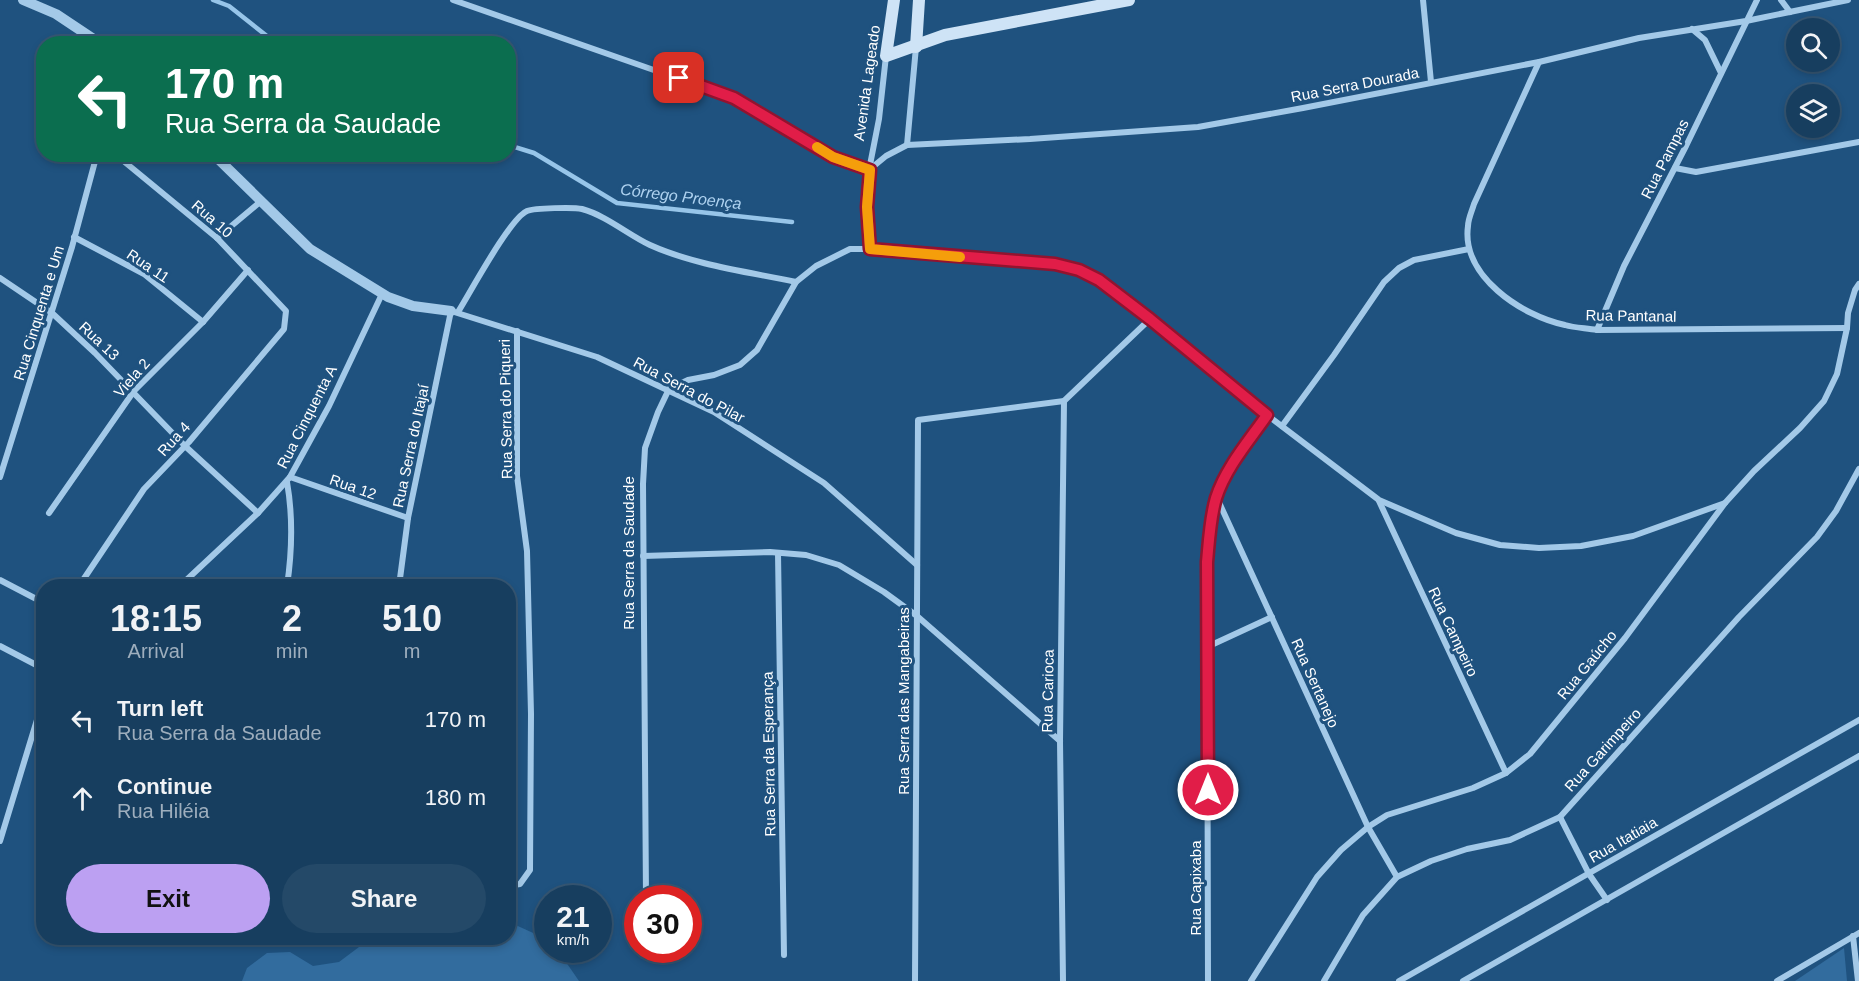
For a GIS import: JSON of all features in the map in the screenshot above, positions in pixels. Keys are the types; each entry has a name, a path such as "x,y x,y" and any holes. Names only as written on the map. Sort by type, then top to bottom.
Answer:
{"main road":[{"name":"Avenida Lageado","path":"886,56 894,0"},
{"path":"916,47 920,0"},
{"path":"886,56 916,47 945,34 1129,0"}],"street":[{"path":"22,0 56,14 89,36"},
{"path":"453,0 734,98 833,157 870,170"},
{"path":"1423,0 1431,82"},
{"name":"Rua Pampas","path":"1597,330 1624,266 1757,0"},
{"path":"1781,0 1790,12"},
{"name":"Rua Serra Dourada","path":"870,170 886,156 907,145 1198,127 1539,62 1639,38 1746,21 1848,0"},
{"path":"1692,29 1705,40 1721,73"},
{"path":"907,145 916,47"},
{"name":"Avenida Lageado","path":"870,249 867,207 870,170 879,119 886,56"},
{"name":"Rua Pantanal","path":"1539,62 1474,204 1467,227 1470,249 1477,269 1504,297 1534,314 1563,325 1597,330 1847,328"},
{"path":"1675,168 1696,172 1859,142"},
{"name":"Rua Cinquenta e Um","path":"0,477 52,313 95,162"},
{"name":"Rua 10","path":"125,162 217,238 286,311"},
{"path":"221,162 310,249 382,294 413,306 454,312 513,224 527,211 552,208 579,208 597,214 650,245 684,257 796,282"},
{"path":"217,238 260,202"},
{"name":"Rua 11","path":"74,237 144,274 202,322"},
{"path":"669,389 688,380 714,375 740,365 757,350 796,282 816,266 850,249 1055,264 1079,270 1099,280 1267,415 1379,501 1456,533 1500,545 1539,548 1581,546 1633,536 1725,503"},
{"path":"1282,426 1334,355 1383,282 1399,268 1414,260 1470,249"},
{"name":"Viela 2","path":"49,513 134,391 202,322 248,270"},
{"name":"Rua 13","path":"0,278 52,313 134,391 185,446 258,513"},
{"name":"Rua Gaúcho","path":"1251,981 1317,877 1341,849 1368,827 1387,815 1473,788 1506,773 1530,754 1625,638 1725,503 1824,401 1837,374 1848,313 1859,284"},
{"name":"Rua Cinquenta A","path":"187,579 258,513 289,479 328,406 382,294"},
{"name":"Rua 4","path":"84,579 144,489 185,446 284,329 286,311"},
{"name":"Rua Serra do Pilar","path":"454,312 597,357 714,412 824,483 917,565"},
{"name":"Rua Serra do Itajaí","path":"400,579 408,519 454,312"},
{"path":"1064,401 1150,319"},
{"name":"Rua Serra do Piqueri","path":"516,884 524,880 530,870 531,714 527,551 517,476 517,331"},
{"name":"Rua Serra da Saudade","path":"645,885 643,484 645,448 669,389"},
{"name":"Rua Serra das Mangabeiras","path":"915,981 918,420 1064,401"},
{"name":"Rua Carioca","path":"1063,981 1060,741 1064,401"},
{"name":"Rua Capixaba","path":"1208,981 1207,562 1216,497 1230,468 1267,415"},
{"name":"Rua Garimpeiro","path":"1327,979 1363,915 1397,877 1431,861 1467,849 1510,840 1560,817 1739,617 1817,537 1836,511 1859,469"},
{"path":"288,579 291,503 289,479"},
{"name":"Rua 12","path":"289,479 408,519"},
{"name":"Rua Sertanejo","path":"1216,497 1368,827 1397,877"},
{"name":"Rua Campeiro","path":"1379,501 1506,773"},
{"path":"644,556 778,553 806,555 839,565 884,592 917,616 1060,741"},
{"name":"Rua Serra da Esperança","path":"778,553 784,955"},
{"path":"0,579 36,599"},
{"path":"1207,647 1272,617"},
{"path":"0,646 36,665"},
{"name":"Rua Itatiaia","path":"1399,981 1859,720"},
{"path":"0,841 36,723"},
{"path":"1463,981 1859,756"},
{"path":"1560,817 1588,874 1607,900"},
{"path":"1777,981 1856,935 1858,981"}],"shaded area":[{"path":"516,925 534,933 534,963 567,963 579,981 242,981 247,968 267,953 290,952 313,966 339,962 362,945 516,945"},
{"path":"1844,948 1847,981 1795,981"}],"waterway":[{"name":"Córrego Proença","path":"213,0 229,6 267,36"},
{"name":"Córrego Proença","path":"516,147 534,153 617,203 792,222"}],"slow traffic":[{"path":"817,147 833,157 870,170 867,207 870,249 960,257"}],"route":[{"path":"679,78 734,98 833,157 870,170 867,207 870,249 1055,264 1079,270 1099,280 1150,319 1267,415 1230,468 1216,497 1210,532 1207,562 1208,790"}]}
